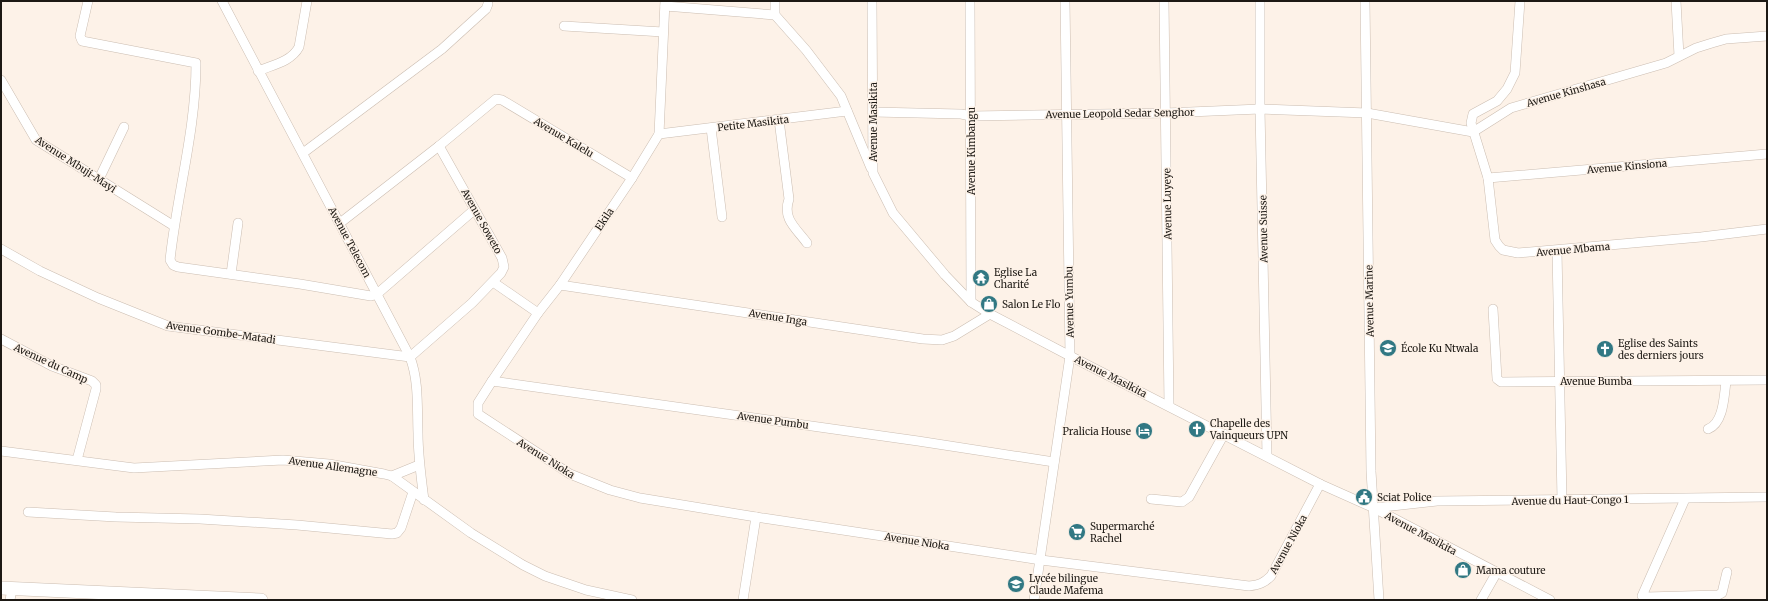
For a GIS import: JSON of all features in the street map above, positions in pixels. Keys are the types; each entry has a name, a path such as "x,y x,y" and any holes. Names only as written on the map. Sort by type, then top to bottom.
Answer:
{"highway":[{"path":"7,593 261,600"}],"street":[{"path":"88,1 80,36 82,41 196,63 196,90 192,129 174,226 170,260 173,265 178,267 371,296 377,294 474,210"},
{"name":"Avenue Telecom","path":"222,1 410,357 417,394 419,465 424,500"},
{"path":"258,71 290,58 296,53 299,47 307,1"},
{"path":"775,1 775,16 826,74 841,96 873,173"},
{"name":"Avenue Masikita","path":"872,1 873,173 893,213 945,275 972,302 990,314 1070,356 1320,484 1374,508 1550,600"},
{"name":"Avenue Kimbangu","path":"970,1 972,302"},
{"name":"Avenue Yumbu","path":"1034,600 1070,356 1065,1"},
{"name":"Avenue Luyeye","path":"1164,1 1169,406"},
{"name":"Avenue Suisse","path":"1260,1 1260,109 1267,456"},
{"name":"Avenue Marine","path":"1365,1 1371,471 1379,600"},
{"path":"1366,113 1473,132 1471,123 1473,114 1497,101 1512,82 1515,73 1520,1"},
{"path":"1676,1 1679,56"},
{"path":"665,3 775,16"},
{"name":"Ekila","path":"478,414 478,403 492,381 538,313 560,285 632,178 659,134 665,3"},
{"path":"303,153 442,49 486,9 488,4"},
{"path":"564,26 663,32"},
{"name":"Avenue Kinshasa","path":"1473,132 1511,108 1666,63 1696,48 1726,39 1767,36"},
{"name":"Avenue Mbuji-Mayi","path":"1,80 36,140 174,226"},
{"name":"Avenue Kalelu","path":"439,146 496,99 502,100 632,178"},
{"name":"Avenue Leopold Sedar Senghor","path":"873,112 961,114 971,116 1166,113 1260,109 1366,113"},
{"name":"Petite Masikita","path":"659,134 848,111"},
{"path":"779,120 788,199 786,209 787,217 807,243"},
{"path":"99,179 124,127"},
{"path":"711,128 722,217"},
{"name":"Avenue Mbama","path":"1473,132 1488,178 1495,240 1499,246 1509,252 1558,251 1767,229"},
{"path":"340,223 439,146"},
{"name":"Avenue Soweto","path":"410,357 472,303 493,282 504,267 502,258 439,146"},
{"name":"Avenue Kinsiona","path":"1488,178 1767,154"},
{"path":"231,274 238,224"},
{"name":"Avenue Gombe-Matadi","path":"1,249 40,271 98,298 168,326 410,357"},
{"path":"1558,251 1562,500"},
{"path":"493,282 538,313"},
{"name":"Avenue Inga","path":"560,285 923,339 942,340 954,336 990,314"},
{"name":"Avenue Bumba","path":"1493,309 1497,379 1498,381 1504,383 1561,381 1726,382 1767,380"},
{"name":"Avenue du Camp","path":"1,339 52,366 96,385 96,390 77,460"},
{"name":"Avenue Pumbu","path":"492,381 918,440 1054,462"},
{"path":"1708,428 1713,427 1718,418 1726,382"},
{"name":"Avenue Nioka","path":"478,414 570,474 592,484 640,498 1041,560 1249,586 1257,586 1271,576 1320,484"},
{"path":"1152,499 1182,502 1189,497 1224,434"},
{"name":"Avenue Allemagne","path":"1,451 134,468 283,460 329,464 392,476 424,500 503,553 545,576 586,590 632,600"},
{"path":"392,476 419,465"},
{"path":"28,512 116,518 200,519 297,525 392,534 397,533 401,528 413,492"},
{"name":"Avenue du Haut-Congo 1","path":"1374,508 1437,501 1767,497"},
{"path":"1685,499 1642,596 1714,596 1722,593 1727,572"},
{"path":"743,600 756,517"},
{"path":"1481,600 1496,572"}],"place":[{"name":"Eglise La Charité","path":"981,278"},
{"name":"Salon Le Flo","path":"989,304"},
{"name":"École Ku Ntwala","path":"1388,348"},
{"name":"Eglise des Saints des derniers jours","path":"1605,349"},
{"name":"Chapelle des Vainqueurs UPN","path":"1197,429"},
{"name":"Pralicia House","path":"1144,431"},
{"name":"Sciat Police","path":"1364,497"},
{"name":"Supermarché Rachel","path":"1077,532"},
{"name":"Mama couture","path":"1463,570"},
{"name":"Lycée bilingue Claude Mafema","path":"1016,584"}]}
